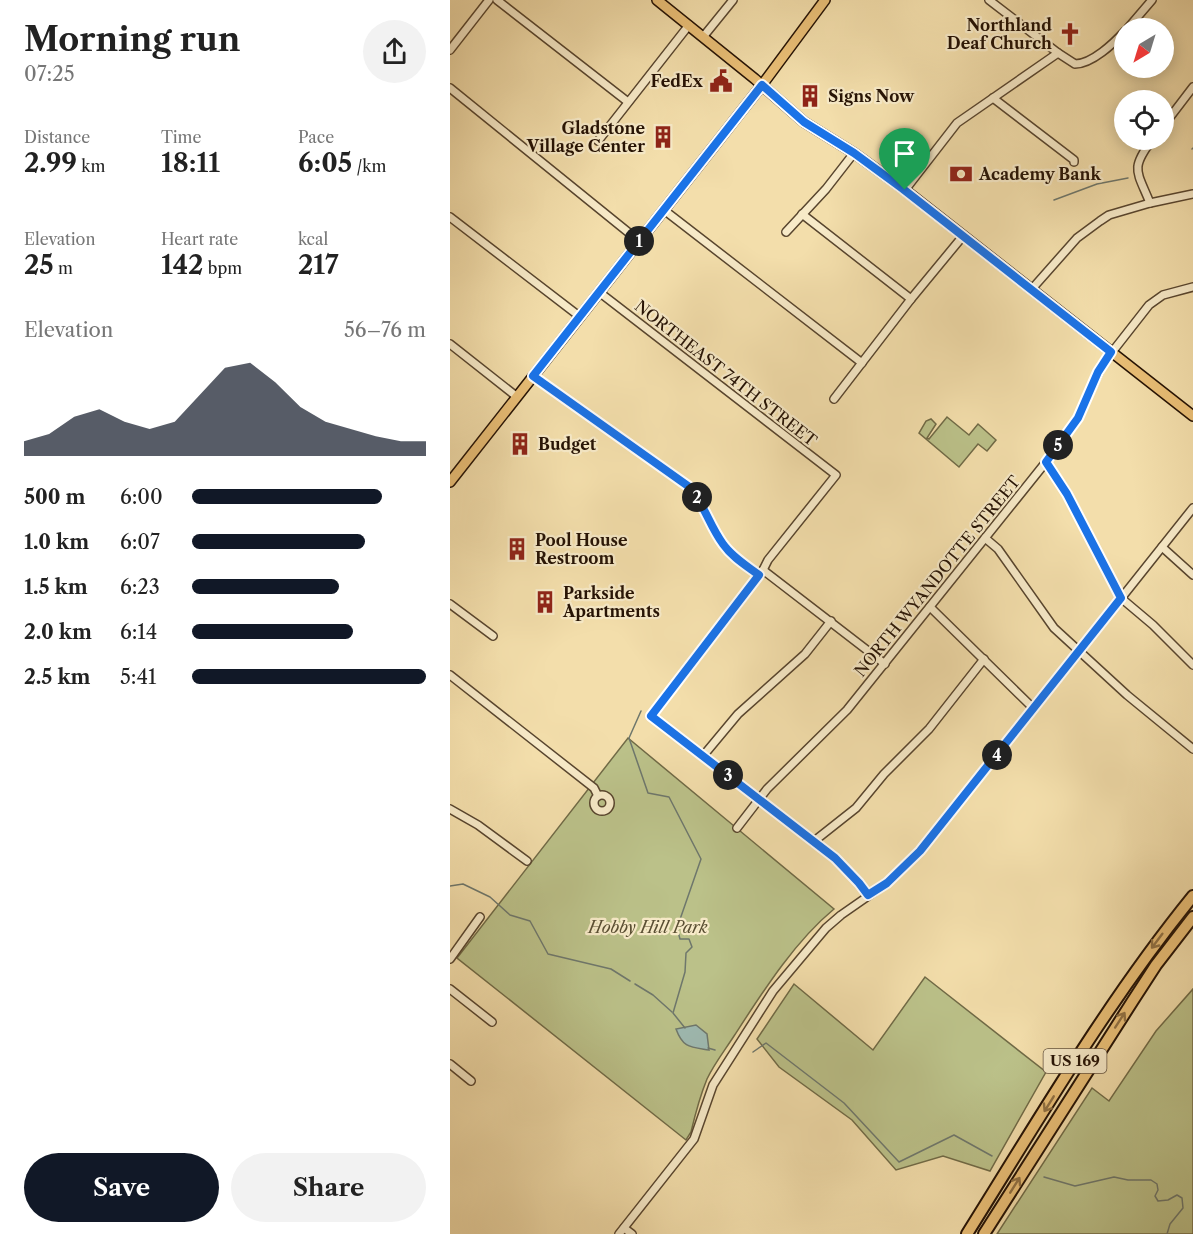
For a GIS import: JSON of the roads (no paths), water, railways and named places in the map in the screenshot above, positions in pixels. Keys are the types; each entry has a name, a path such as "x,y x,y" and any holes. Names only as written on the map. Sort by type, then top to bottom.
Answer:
{"highway":[{"name":"US 169","path":"967,1234 1103,1016 1160,936 1193,896"},
{"name":"US 169","path":"984,1234 1156,965 1193,917"}],"main road":[{"path":"657,0 804,122 854,153 905,190 1193,416"},
{"path":"450,482 762,85 825,0"}],"street":[{"path":"450,50 489,0"},
{"path":"497,0 628,102"},
{"path":"703,37 732,0"},
{"path":"989,0 1058,53 1078,65 1093,58 1114,40"},
{"path":"1136,18 1152,0"},
{"path":"598,141 688,25"},
{"path":"905,190 952,127 1058,53"},
{"path":"1174,111 1193,87"},
{"path":"450,88 639,241"},
{"path":"993,98 1074,162"},
{"path":"1144,150 1140,156 1137,168 1150,203"},
{"path":"786,232 826,189 854,153"},
{"path":"1031,290 1077,238 1109,215 1193,194"},
{"path":"664,210 862,363"},
{"path":"802,214 911,299"},
{"path":"450,216 579,316"},
{"path":"834,399 963,236"},
{"name":"NORTH WYANDOTTE STREET","path":"738,828 767,789 847,710 1046,462 1078,418 1098,372 1111,352 1149,305 1169,292 1193,287"},
{"name":"NORTHEAST 74TH STREET","path":"599,292 837,475 768,560 761,573"},
{"path":"450,344 516,396"},
{"path":"533,376 688,486 701,502 724,546 734,556 831,621 885,664"},
{"path":"1046,462 1067,494 1121,598 1153,625 1193,665"},
{"path":"632,1234 621,1231 693,1139 713,1085 773,992 826,928 887,883 920,851 1193,508"},
{"path":"985,538 998,549 1045,618 1078,652 1193,749"},
{"path":"1162,547 1193,575"},
{"path":"761,573 651,716 844,867 868,895"},
{"path":"450,604 493,636"},
{"path":"930,607 1030,705 1035,706"},
{"path":"703,756 738,714 805,654 831,621"},
{"path":"813,842 856,808 884,774 929,729 984,659"},
{"path":"450,675 594,788 598,796"},
{"path":"450,810 478,825 527,861"},
{"path":"450,959 480,917"},
{"path":"450,990 492,1022"},
{"path":"450,1064 471,1081"}],"water":[{"path":"696,1025 707,1034 709,1050 688,1046 681,1040 676,1029"}],"waterway":[{"path":"1054,200 1097,184 1128,178"},
{"path":"641,711 629,738 648,793 669,797 701,859 677,928 680,939 689,939 692,947 686,953 685,972 673,1013 685,1028"},
{"path":"450,886 463,884 490,897 510,915 530,921 548,954 611,969 630,981"},
{"path":"635,984 653,995 672,1012"},
{"path":"753,1052 766,1043 844,1103 899,1162 954,1135 992,1156"},
{"path":"708,1048 715,1050"},
{"path":"1044,1177 1075,1186 1114,1177 1128,1180 1151,1180 1157,1184 1158,1190 1155,1196 1158,1201 1168,1200 1177,1195 1182,1198 1183,1208 1170,1224 1167,1234"}],"place":[{"name":"Northland Deaf Church","path":"1070,34"},
{"name":"FedEx","path":"721,81"},
{"name":"Signs Now","path":"810,96"},
{"name":"Gladstone Village Center","path":"663,137"},
{"name":"Academy Bank","path":"961,174"},
{"name":"Budget","path":"520,444"},
{"name":"Pool House Restroom","path":"517,549"},
{"name":"Parkside Apartments","path":"545,602"}],"park label":[{"name":"Hobby Hill Park","path":"648,927"}]}
